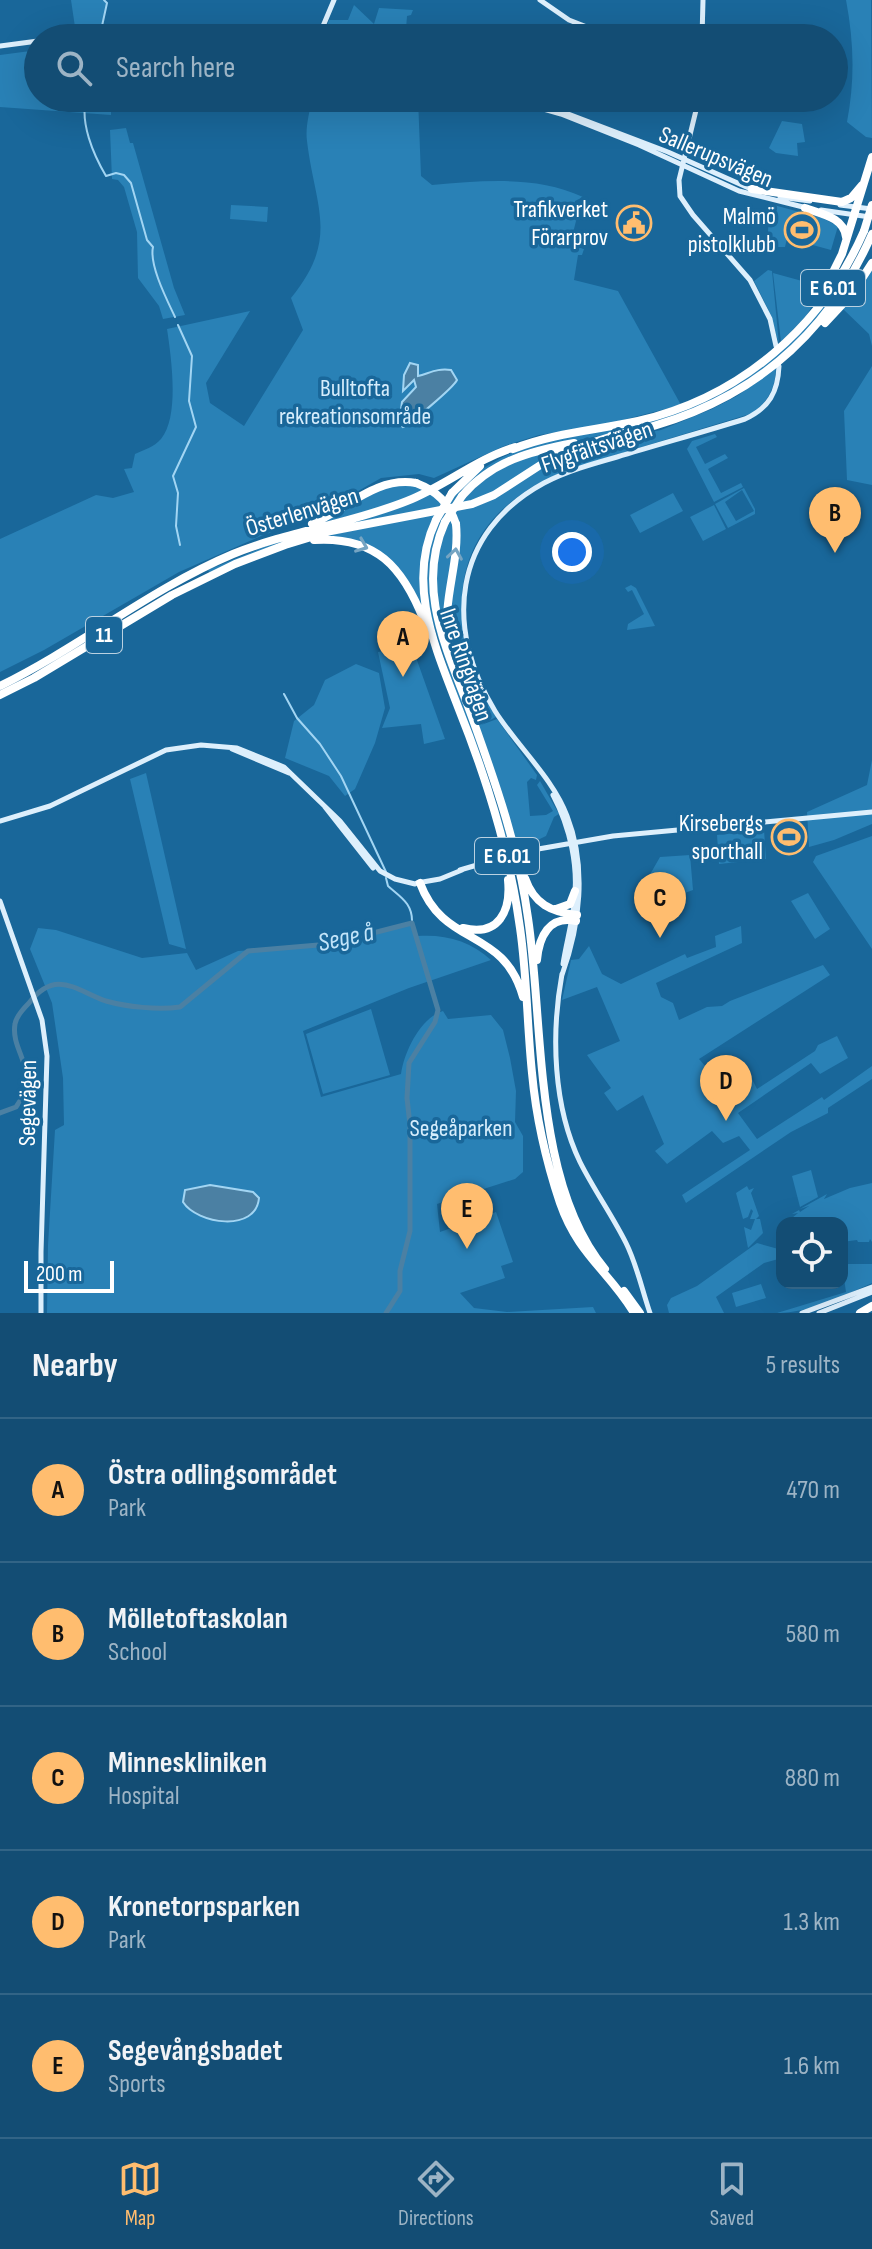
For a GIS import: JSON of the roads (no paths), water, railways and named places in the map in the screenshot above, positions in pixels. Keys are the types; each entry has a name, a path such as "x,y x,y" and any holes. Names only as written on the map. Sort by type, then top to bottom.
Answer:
{"highway":[{"path":"792,338 826,289 845,245 872,157"},
{"path":"752,189 842,202 856,194 867,173"},
{"name":"Inre Ringvägen","path":"564,1202 546,1103 527,906 499,797 441,633 432,594 433,560 440,521 486,472 511,459 548,448 659,425 721,401 764,374 808,335 842,291 868,232 872,207"},
{"path":"805,208 842,224 847,234 845,245"},
{"name":"Inre Ringvägen","path":"634,1313 580,1247 544,1144 532,1073 520,927 511,873 467,730 428,619 423,591 423,559 452,493 481,465 515,447 639,420 694,403 744,376 792,338 829,294 868,232"},
{"path":"808,335 847,299 872,263"},
{"name":"Österlenvägen","path":"206,572 340,529 483,500 559,453 616,435"},
{"name":"Österlenvägen","path":"206,572 233,554 413,498 480,461 515,447"},
{"path":"233,554 319,520 376,488 395,482 416,483 440,496 456,524 458,543 447,594 446,620 461,685"},
{"path":"285,545 313,540 345,540 385,559 400,573 418,604 446,676"},
{"name":"11","path":"0,686 206,572"},
{"name":"11","path":"0,695 206,572"},
{"path":"499,797 534,899 574,918"},
{"path":"419,883 436,907 458,926 475,930 494,925 504,913 508,894 500,832"},
{"path":"419,883 439,917 497,952 513,970 523,996 532,1073"},
{"path":"548,908 567,907 575,891"},
{"path":"536,997 537,955 543,935 556,921 574,918"},
{"name":"Inre Ringvägen","path":"570,1218 640,1313"},
{"path":"860,1313 871,1311"}],"street":[{"path":"324,24 334,0"},
{"path":"540,0 559,14 582,24"},
{"path":"702,24 703,0"},
{"path":"0,46 24,43"},
{"name":"Sallerupsvägen","path":"554,112 752,189 856,210 872,217"},
{"name":"Sallerupsvägen","path":"563,112 684,162 750,195 805,208 856,210 872,207"},
{"path":"694,112 679,180 681,199 750,280 770,319 776,346"},
{"name":"Flygfältsvägen","path":"572,842 567,813 496,713 478,678 469,651 463,599 469,568 481,539 508,507 560,475 753,415 771,399 779,366"},
{"path":"0,823 77,795 166,750 190,746 227,747 262,756 284,767 325,807 385,876 419,883 521,852 572,842 872,812"},
{"path":"572,842 574,918"},
{"path":"572,842 579,881 556,1004 555,1037 566,1123 579,1161 628,1247 650,1313"},
{"name":"Segevägen","path":"0,901 35,999 45,1037 48,1072 41,1313"},
{"path":"802,1313 872,1290"},
{"path":"819,1313 872,1290"}],"waterway":[{"path":"102,24 107,3 104,0"},
{"path":"85,112 92,148 106,176 116,173 124,175 131,183 147,240 153,247 156,273 175,317"},
{"path":"178,325 192,356 189,401 196,427 173,476 178,493 176,526 180,545"},
{"path":"284,694 297,718 320,744 341,776 386,872"},
{"path":"386,878 388,886 408,905 412,923"},
{"name":"Sege å","path":"0,1113 16,1107 27,1083 15,1034 16,1021 39,992 48,987 67,985 123,1005 180,1007 248,951 330,944 412,923 438,1010 435,1022 409,1063 410,1231 400,1271 400,1291 386,1313"}],"place":[{"name":"Trafikverket Förarprov","path":"634,223"},
{"name":"Malmö pistolklubb","path":"802,230"},
{"name":"Mölletoftaskolan","path":"835,553"},
{"name":"Östra odlingsområdet","path":"403,677"},
{"name":"Kirsebergs sporthall","path":"789,837"},
{"name":"Minneskliniken","path":"660,938"},
{"name":"Kronetorpsparken","path":"726,1121"},
{"name":"Segevångsbadet","path":"467,1249"}],"park label":[{"name":"Bulltofta rekreationsområde","path":"355,402"},
{"name":"Segeåparken","path":"461,1128"}]}
